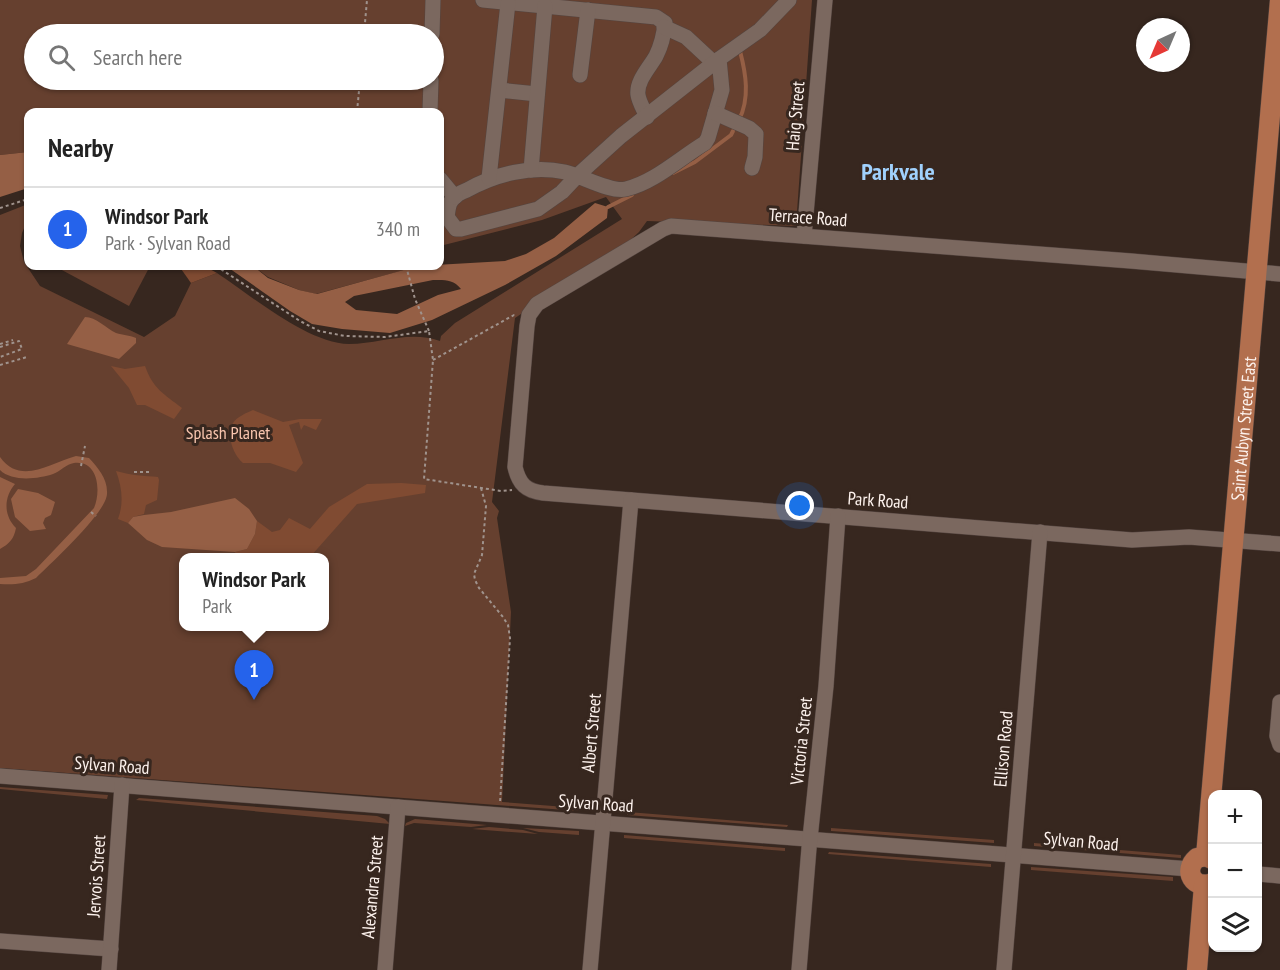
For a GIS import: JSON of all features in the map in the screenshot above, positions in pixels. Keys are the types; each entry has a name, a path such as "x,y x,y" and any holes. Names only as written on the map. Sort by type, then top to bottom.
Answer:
{"main road":[{"name":"Saint Aubyn Street East","path":"1210,844 1279,0"},
{"path":"1197,970 1208,884 1195,882 1190,869 1197,858 1208,857"}],"street":[{"path":"432,24 433,0"},
{"path":"483,0 656,17 665,24 656,56 647,68 638,90 638,96 647,117"},
{"path":"664,27 686,37 716,61 722,90 705,142 654,177 624,190 585,180 578,176 562,171 531,170 489,178 451,201 447,218 456,229 538,209 562,192 578,176 621,136 716,61 760,30 789,0"},
{"name":"Haig Street","path":"804,236 825,0"},
{"path":"489,178 508,3"},
{"path":"531,170 545,6"},
{"path":"580,75 588,10"},
{"path":"430,108 431,90"},
{"path":"499,90 537,94"},
{"path":"715,113 749,128 756,134 755,158 752,168"},
{"path":"444,184 455,197"},
{"name":"Terrace Road","path":"529,315 537,304 671,226 1280,274"},
{"path":"521,484 514,467 529,315"},
{"name":"Park Road","path":"521,484 534,492 631,500 1139,540 1189,537 1280,544"},
{"name":"Albert Street","path":"590,970 631,500"},
{"name":"Victoria Street","path":"799,970 826,686 838,516"},
{"name":"Ellison Road","path":"1004,970 1040,532"},
{"path":"1280,702 1277,736 1280,745"},
{"name":"Sylvan Road","path":"0,776 1190,869"},
{"name":"Jervois Street","path":"109,970 123,785"},
{"name":"Alexandra Street","path":"385,970 398,807"},
{"path":"1262,874 1280,876"},
{"path":"0,941 111,949"}],"path":[{"path":"365,24 368,0"},
{"path":"357,108 359,90"},
{"path":"0,208 24,200"},
{"path":"222,270 319,331 345,336 385,337 429,331"},
{"path":"407,270 415,300 429,331 433,360 424,479 508,491 521,484"},
{"path":"433,360 514,315 529,315"},
{"path":"0,346 13,340"},
{"path":"0,346 19,341 22,349 0,357"},
{"path":"0,365 27,357"},
{"path":"81,466 85,446"},
{"path":"134,472 148,472"},
{"path":"481,488 486,506 482,555 474,574 475,580 508,625 510,638 500,804"},
{"path":"91,512 96,516"}],"green space":[{"name":"Splash Planet","path":"0,0 812,0 796,226 647,221 625,245 515,318 492,502 499,511 497,518 511,612 502,802 579,808 579,811 0,768 0,215 24,206 24,228 20,246 24,270 29,270 40,286 144,337 175,316 191,283 217,273 298,327 333,342 349,344 406,337 440,341 441,336 455,323 622,219 606,197 542,220 444,245 444,108 24,108 24,152 0,155"},
{"path":"62,270 148,270 129,306"},
{"path":"258,270 404,270 316,294 299,290 268,277"},
{"path":"0,787 108,795 107,799 0,789"},
{"path":"139,798 377,816 390,824 136,800"},
{"path":"627,812 788,825 787,827 627,815"},
{"path":"415,819 487,825 471,827 414,823 405,826 406,823"},
{"path":"489,827 523,830 538,834 472,829"},
{"path":"523,828 579,831 579,835 539,832"},
{"path":"831,828 994,840 994,843 831,831"},
{"path":"624,835 785,848 785,851 624,838"},
{"path":"1034,843 1181,855 1181,858 1034,846"},
{"path":"829,852 991,864 991,867 828,854"},
{"path":"1031,867 1173,877 1173,881 1031,870"}],"shaded area":[{"path":"24,152 24,189 0,197 0,155"},
{"path":"595,203 608,207 607,218 556,256 505,285 432,320 390,333 312,324 232,270 258,270 268,278 317,294 404,270 444,270 444,265 505,261 526,254 554,238","holes":["433,280 445,280 461,289 438,295 397,314 356,310 345,302 354,296"]},
{"path":"182,270 211,270 217,273 191,283"},
{"path":"85,317 97,321 116,333 136,338 136,343 119,359 67,344"},
{"path":"111,366 125,369 145,366 155,386 182,408 174,419 145,405 137,405 129,388"},
{"path":"253,410 283,422 322,419 316,430 304,425 301,430 299,422 289,425 303,463 296,472 270,463 243,463 236,455 230,439 231,428 237,419"},
{"path":"76,456 89,458 106,483 107,494 98,513 36,578 19,584 0,584 0,578 26,576 36,569 94,508 97,486 93,472 82,463 71,464 47,476 18,478 0,470 0,457 8,466 26,471 46,467"},
{"path":"116,471 158,477 159,480 157,500 146,505 144,514 133,517 128,523 118,519 122,495"},
{"path":"0,477 15,484 11,489 6,506 9,517 16,528 11,541 0,549"},
{"path":"367,484 426,485 425,493 357,504 314,553 235,553 247,549 255,534 257,521 272,532 280,530 289,518 310,529 329,507"},
{"path":"18,489 38,493 55,502 51,515 45,518 43,523 46,529 30,531 15,517 11,499"},
{"path":"235,498 249,509 257,521 255,534 247,549 235,552 162,547 147,540 128,523 133,517 171,512"}],"waterway":[{"path":"739,120 746,95 740,51"},
{"path":"673,173 695,162 731,135 733,131"},
{"path":"608,207 632,195"}],"place":[{"name":"Windsor Park","path":"254,700"}],"district":[{"name":"Parkvale","path":"898,171"}]}
